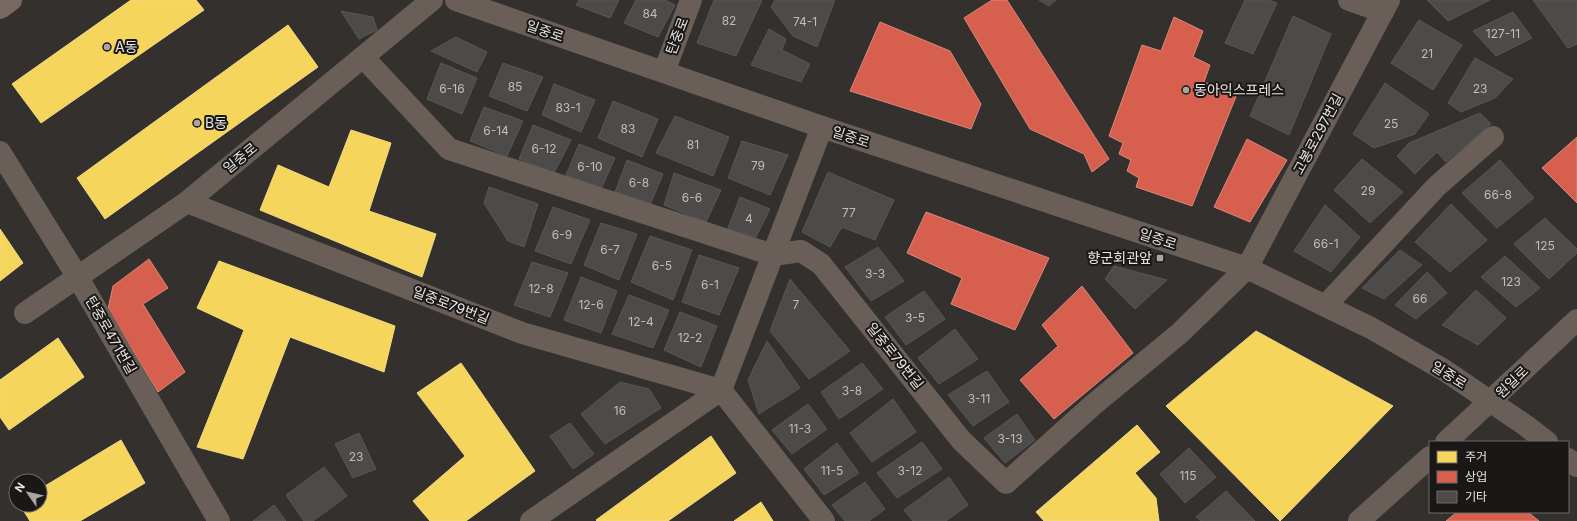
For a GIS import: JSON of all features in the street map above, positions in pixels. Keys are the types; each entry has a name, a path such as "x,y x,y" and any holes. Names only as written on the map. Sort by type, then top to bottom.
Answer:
{"main road":[{"path":"0,8 11,0"}],"street":[{"name":"일중로","path":"25,313 187,202 432,0"},
{"name":"일중로","path":"456,0 822,127 1247,268 1371,328 1437,367 1491,402 1545,441"},
{"name":"탄중로","path":"664,72 691,0"},
{"path":"1349,0 1386,6"},
{"name":"고봉로297번길","path":"1247,268 1386,6"},
{"name":"일중로79번길","path":"363,57 449,149 773,255 801,251 821,264 915,380 961,440 1006,483 1093,406 1180,333 1247,268"},
{"path":"531,521 721,390 822,127"},
{"path":"1326,305 1438,186 1493,137"},
{"name":"탄중로471번길","path":"0,152 77,276 219,521"},
{"name":"일중로79번길","path":"187,202 522,334 721,390"},
{"name":"원일로","path":"1447,441 1491,402 1577,320"},
{"path":"721,390 824,521"},
{"path":"1359,521 1429,458"},
{"path":"1569,460 1577,466"}],"building: 주거":[{"name":"A동","path":"131,0 196,0 204,10 41,123 12,84"},
{"name":"B동","path":"288,25 318,67 105,219 77,178"},
{"path":"351,130 391,143 369,211 436,234 422,277 260,210 278,165 329,187"},
{"path":"0,229 23,263 0,281"},
{"path":"219,261 395,326 384,372 290,337 243,459 197,447 244,330 197,308"},
{"path":"1256,331 1393,406 1280,521 1166,406"},
{"path":"58,338 84,377 9,430 0,417 0,380"},
{"path":"461,363 535,471 466,521 430,521 413,501 465,456 417,393"},
{"path":"1137,425 1160,452 1135,473 1156,498 1159,521 1044,521 1036,512"},
{"path":"711,436 736,473 668,521 596,520"},
{"path":"121,440 145,483 80,521 30,521 25,513 48,513 48,484"},
{"path":"761,502 773,521 734,521"}],"building: 상업":[{"path":"992,0 1007,0 1109,159 1092,172 1084,154 1030,129 964,18"},
{"path":"1174,17 1203,31 1193,57 1210,65 1204,82 1237,94 1192,206 1136,187 1139,178 1127,171 1131,160 1119,154 1123,143 1109,136 1142,45 1161,51"},
{"path":"880,22 950,51 981,104 971,129 850,91"},
{"path":"1577,137 1577,203 1542,168"},
{"path":"1247,139 1287,160 1250,222 1214,207"},
{"path":"926,212 1049,258 1015,330 951,304 962,278 907,253"},
{"path":"149,259 168,288 143,304 185,372 158,392 108,309 113,286"},
{"path":"1082,286 1133,353 1054,419 1020,380 1058,346 1042,325"},
{"path":"1456,513 1529,513 1539,521 1446,521"}],"building: 기타":[{"path":"579,0 619,0 610,18 576,5"},
{"path":"636,0 665,0 675,5 658,37 624,23"},
{"path":"714,0 762,0 736,56 697,43"},
{"path":"775,0 835,0 817,47 793,36 771,7"},
{"path":"1039,0 1056,0 1049,6"},
{"path":"1245,0 1269,0 1277,3 1253,54 1225,43"},
{"path":"1427,0 1490,0 1448,21"},
{"path":"1533,0 1577,0 1577,44 1568,48"},
{"path":"341,11 373,17 377,30 359,39"},
{"path":"1513,12 1532,38 1496,56 1473,31"},
{"path":"1293,16 1331,34 1289,135 1250,116"},
{"path":"1419,20 1462,45 1433,90 1391,63"},
{"path":"769,29 786,39 782,50 810,64 801,82 751,65"},
{"path":"456,37 487,52 477,72 431,51"},
{"path":"1475,58 1513,79 1495,98 1461,112 1448,103"},
{"path":"441,63 477,78 462,114 427,99"},
{"path":"503,63 543,77 527,111 489,96"},
{"path":"1385,83 1429,114 1415,134 1374,148 1353,134"},
{"path":"554,84 595,100 581,132 542,115"},
{"path":"613,101 658,119 642,157 598,138"},
{"path":"484,107 523,121 507,156 470,141"},
{"path":"1480,113 1491,124 1446,162 1437,152 1415,174 1397,156 1409,143"},
{"path":"675,116 729,137 713,176 656,153"},
{"path":"533,125 571,140 554,173 519,159"},
{"path":"742,141 788,155 770,195 728,178"},
{"path":"579,144 615,158 601,189 566,175"},
{"path":"1362,159 1403,192 1370,223 1334,190"},
{"path":"627,160 663,174 650,205 615,192"},
{"path":"1500,160 1534,198 1497,228 1462,193"},
{"path":"828,172 894,200 875,240 842,227 830,247 802,232"},
{"path":"674,173 721,190 706,222 664,205"},
{"path":"489,187 538,204 524,247 508,241 484,203"},
{"path":"740,197 770,209 756,237 728,228"},
{"path":"1451,204 1487,240 1450,272 1415,242"},
{"path":"1325,205 1360,237 1331,272 1294,251"},
{"path":"553,207 590,220 571,264 535,251"},
{"path":"1545,218 1577,249 1577,253 1549,279 1514,244"},
{"path":"601,223 637,234 619,280 584,265"},
{"path":"650,236 692,250 673,300 631,282"},
{"path":"878,247 904,281 871,301 845,267"},
{"path":"1400,250 1422,265 1384,299 1362,288"},
{"path":"699,255 739,268 719,315 682,302"},
{"path":"1505,256 1540,288 1516,307 1481,277"},
{"path":"532,262 568,273 550,317 514,305"},
{"path":"1114,266 1167,280 1135,309 1105,279"},
{"path":"1427,272 1447,293 1416,319 1395,305"},
{"path":"581,277 617,291 601,333 564,320"},
{"path":"790,279 850,351 809,379 770,331"},
{"path":"1476,290 1506,318 1478,345 1442,325"},
{"path":"924,291 945,319 906,345 885,317"},
{"path":"629,295 669,310 653,348 612,334"},
{"path":"680,312 717,326 701,367 664,350"},
{"path":"955,329 978,359 939,384 918,358"},
{"path":"767,341 800,388 759,414 748,380"},
{"path":"862,363 883,389 839,419 821,392"},
{"path":"987,371 1009,402 973,426 948,395"},
{"path":"620,382 649,389 661,408 605,444 581,414"},
{"path":"893,399 916,432 872,462 850,433"},
{"path":"808,404 827,429 792,454 772,430"},
{"path":"1017,414 1035,440 1005,463 984,438"},
{"path":"570,423 594,454 573,469 550,436"},
{"path":"359,433 376,469 353,478 335,444"},
{"path":"922,442 942,469 897,498 877,473"},
{"path":"837,443 859,473 824,495 804,469"},
{"path":"1189,448 1216,477 1185,503 1160,474"},
{"path":"324,467 347,496 313,521 304,521 286,495"},
{"path":"949,477 968,505 946,521 913,521 904,510"},
{"path":"865,482 885,509 869,521 845,521 832,505"},
{"path":"1226,491 1255,521 1201,521 1196,517"},
{"path":"274,505 286,521 253,521"}],"place":[{"name":"A동","path":"107,47"},
{"name":"동아익스프레스","path":"1186,90"},
{"name":"B동","path":"197,123"},
{"name":"향군회관앞","path":"1160,258"}]}
